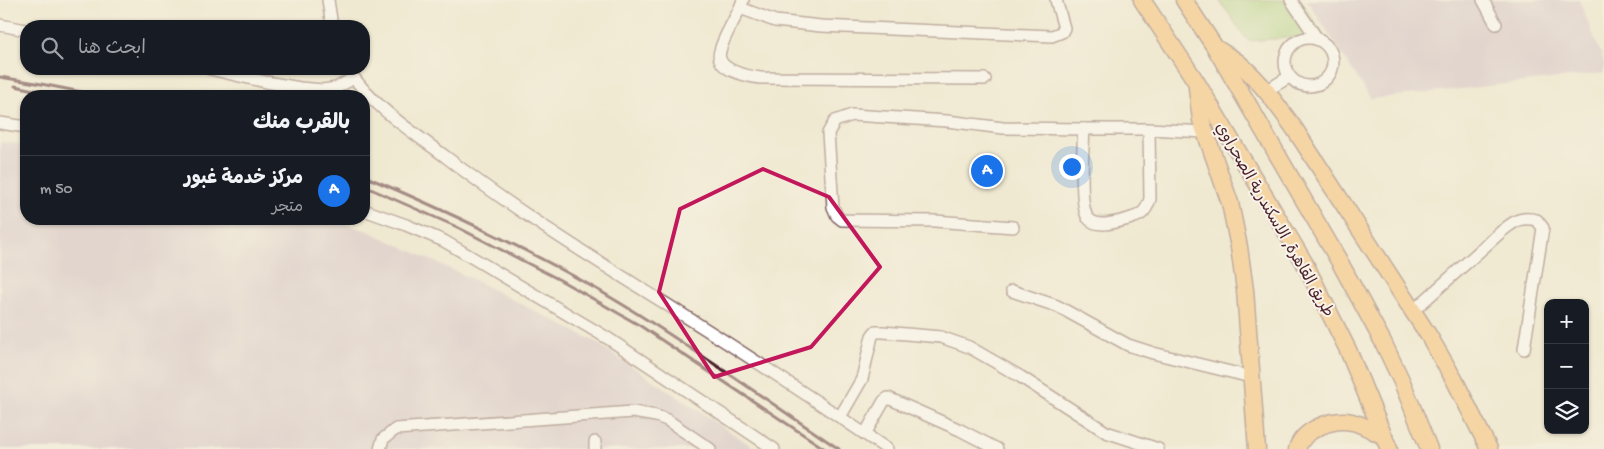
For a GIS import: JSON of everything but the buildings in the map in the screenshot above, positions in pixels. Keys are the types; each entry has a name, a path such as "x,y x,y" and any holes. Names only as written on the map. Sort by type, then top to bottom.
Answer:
{"highway":[{"name":"طريق القاهرة, الاسكندرية الصحراوي","path":"1142,0 1196,83 1294,245 1322,296 1348,350 1386,443"},
{"name":"طريق القاهرة, الاسكندرية الصحراوي","path":"1184,0 1216,48 1338,259 1383,342 1402,382 1429,449"},
{"path":"1216,48 1241,65 1266,91 1294,128 1413,311 1455,381 1489,449"},
{"path":"1196,83 1198,108 1230,203 1239,247 1257,449"},
{"path":"1297,449 1298,445 1312,430 1332,421 1352,422 1386,443"}],"street":[{"path":"328,0 331,20"},
{"path":"986,79 760,78 748,76 727,68 720,61 719,52 742,4 775,21 821,26 1052,36 1062,32 1064,28 1056,0"},
{"path":"1291,0 1318,40 1328,48 1332,59 1331,72 1323,82 1312,86 1299,85 1289,77 1285,65 1286,53 1294,43 1306,38 1318,40"},
{"path":"1483,0 1496,24"},
{"path":"0,25 20,29"},
{"path":"236,75 300,88 323,90 336,88 349,75"},
{"path":"353,75 364,90"},
{"path":"1266,91 1289,77"},
{"path":"370,97 514,208 771,370 887,449"},
{"path":"1013,227 935,220 842,220 837,216 833,207 828,133 835,122 852,114 947,121 1002,128 1149,129 1205,132"},
{"path":"0,123 20,126"},
{"path":"1084,129 1083,206 1088,218 1097,224 1116,223 1139,216 1146,209 1150,200 1149,129"},
{"path":"370,212 406,224 444,241 478,260 609,340 774,449"},
{"path":"1413,311 1502,231 1516,221 1526,217 1537,220 1543,228 1524,349"},
{"path":"1012,291 1057,306 1128,345 1251,377"},
{"path":"840,418 862,379 872,336 875,332 941,337 969,347 1021,377 1106,432 1158,449"},
{"path":"865,434 884,401 888,398 960,430 997,449"},
{"path":"380,449 383,439 396,428 634,412 667,420 710,449"}],"highlighted area":[{"path":"763,169 829,197 880,267 811,347 714,377 659,292 680,209"}],"shaded area":[{"path":"1307,0 1579,0 1604,61 1604,73 1371,99"},
{"path":"0,142 20,144 20,225 348,225 368,231 468,277 594,341 756,449 0,449"}],"green space":[{"path":"1219,0 1300,0 1323,35 1248,41"}],"railway":[{"path":"0,77 72,90"},
{"path":"15,86 34,90"},
{"path":"370,179 497,236 594,287 733,376 839,449"},
{"path":"370,189 457,227 560,280 639,325 825,449"}],"place":[{"name":"مركز خدمة غبور","path":"987,171"}]}
